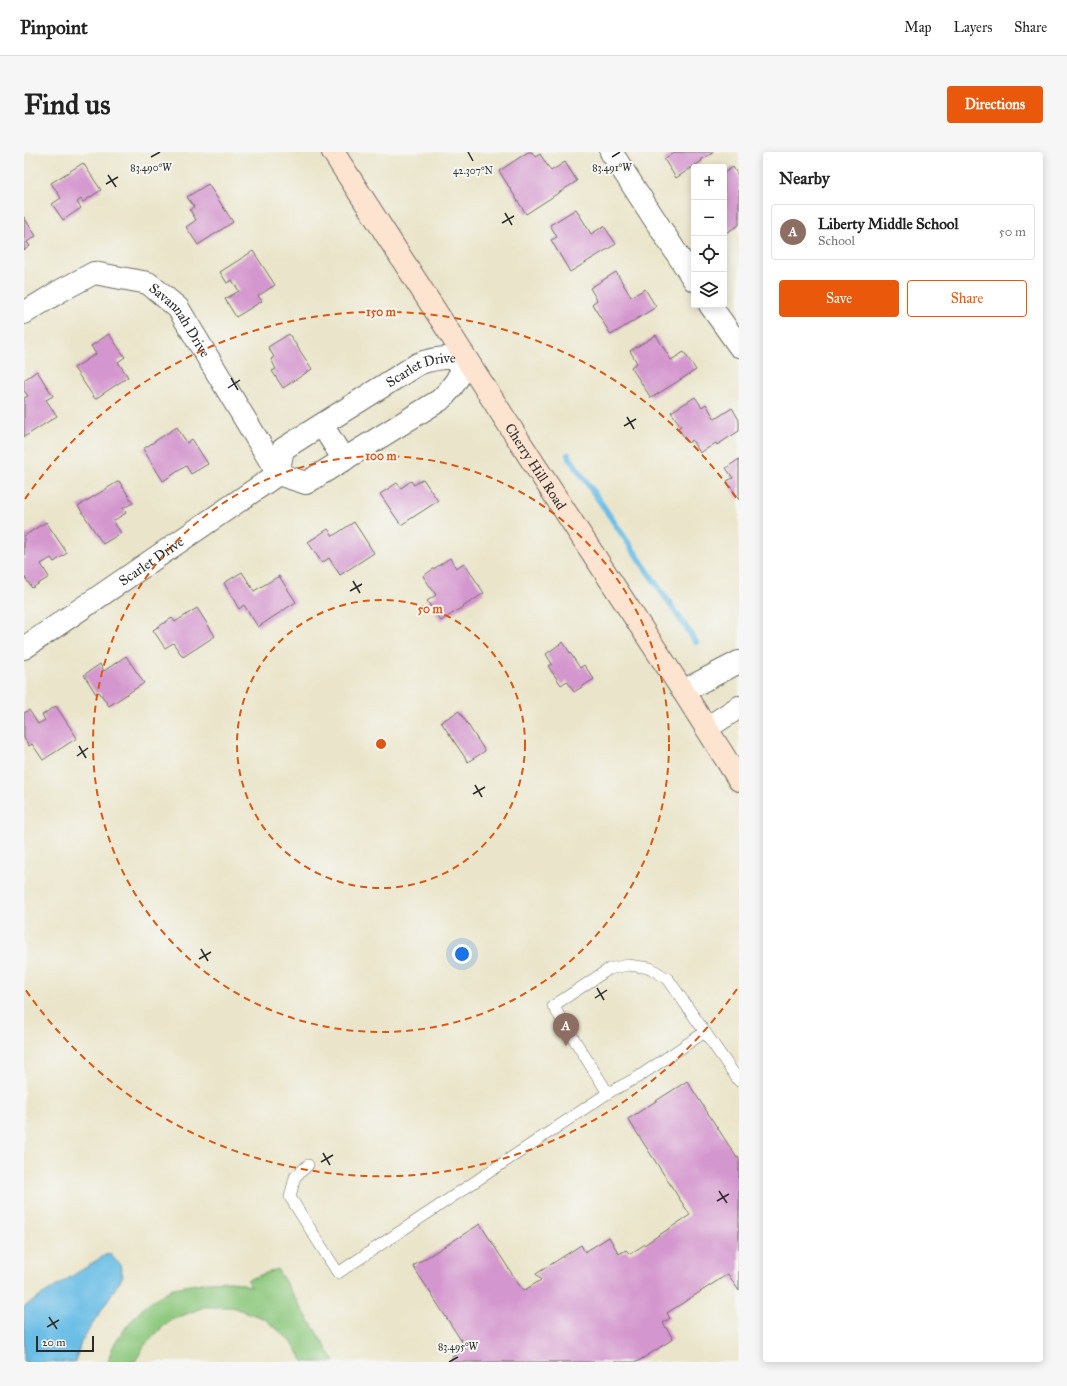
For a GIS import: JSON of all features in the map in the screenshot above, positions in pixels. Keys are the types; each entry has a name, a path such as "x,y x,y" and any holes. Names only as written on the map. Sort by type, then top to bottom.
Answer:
{"main road":[{"name":"Cherry Hill Road","path":"333,152 707,728 739,780"}],"street":[{"path":"611,152 691,275"},
{"name":"Savannah Drive","path":"24,313 60,291 94,273 148,283 178,308 278,474"},
{"path":"712,308 739,346"},
{"name":"Scarlet Drive","path":"24,648 278,474 283,450 418,364 441,358 453,357 466,359 458,380 451,390 440,400 344,460 306,483 278,474"},
{"path":"322,425 344,460"},
{"path":"683,692 739,662"},
{"path":"707,728 739,707"}],"lane":[{"path":"608,1093 552,1006 609,969 628,965 650,968 668,979 739,1081"},
{"path":"308,1165 295,1177 290,1196 338,1273 608,1093 638,1077 705,1032"}],"green space":[{"path":"277,1269 335,1362 304,1362 291,1341 265,1319 232,1307 204,1307 169,1321 144,1346 135,1362 108,1362 112,1348 128,1324 148,1303 173,1288 208,1282 232,1281 252,1287 247,1280"}],"water":[{"path":"110,1254 120,1265 123,1276 81,1342 75,1362 24,1362 24,1307 105,1255"}],"building":[{"path":"528,152 532,152 535,157 540,154 551,171 565,162 577,181 526,214 499,171"},
{"path":"675,152 714,152 697,164 691,164 691,168 676,178 664,159"},
{"path":"83,163 101,190 83,202 81,199 77,202 81,208 63,220 52,204 61,198 51,183"},
{"path":"733,167 739,177 739,225 727,232 727,200 727,171"},
{"path":"208,184 233,222 198,245 186,227 196,220 190,210 194,207 187,197"},
{"path":"576,209 591,234 604,226 616,244 570,272 551,240 557,237 550,225"},
{"path":"24,217 36,236 27,242 30,246 24,250"},
{"path":"253,251 275,285 258,296 262,301 236,317 225,299 239,291 232,280 227,283 220,272"},
{"path":"616,272 631,297 645,289 656,307 611,335 592,304 597,300 590,288"},
{"path":"109,334 125,357 118,362 128,377 95,399 74,368 96,354 91,346"},
{"path":"289,334 312,369 283,388 272,371 276,369 271,359 274,357 268,347"},
{"path":"656,335 671,360 684,352 696,370 651,398 631,367 637,363 630,351"},
{"path":"37,371 53,396 46,400 57,416 24,437 24,398 28,396 24,391 24,380"},
{"path":"695,397 702,407 706,404 715,419 732,408 739,420 739,431 717,445 716,443 700,453 692,440 688,443 678,428 681,426 671,412"},
{"path":"177,427 187,443 192,439 208,464 191,474 186,466 163,481 143,449"},
{"path":"739,459 739,500 727,481 733,478 726,468"},
{"path":"423,479 438,501 401,525 380,494 397,483 401,488 411,481 414,485"},
{"path":"119,481 133,503 123,508 126,513 113,521 121,533 103,544 78,506"},
{"path":"46,522 67,553 54,562 51,558 41,564 49,577 32,588 24,576 24,536"},
{"path":"354,522 374,553 340,575 329,558 322,563 308,542 328,529 333,536"},
{"path":"450,558 456,568 464,563 484,593 441,621 427,601 436,595 423,576"},
{"path":"242,572 254,591 279,576 296,602 258,627 244,605 239,609 224,583"},
{"path":"197,608 215,636 183,657 173,643 165,648 153,630 172,618 175,622"},
{"path":"563,642 580,668 584,665 594,679 574,692 567,681 561,685 548,666 552,664 546,654"},
{"path":"126,656 144,683 109,706 99,692 96,694 84,675 100,664 104,671"},
{"path":"56,706 77,738 43,760 32,744 29,746 24,738 24,713 29,710 38,724 45,720 42,715"},
{"path":"459,711 485,751 468,762 441,722"},
{"path":"687,1081 737,1158 739,1157 739,1291 728,1274 667,1313 670,1318 663,1323 673,1339 637,1362 451,1362 452,1357 466,1348 413,1266 480,1224 523,1291 541,1280 536,1274 581,1245 585,1252 609,1237 619,1254 626,1250 630,1254 690,1215 628,1119"}],"waterway":[{"path":"568,455 696,642"}],"place":[{"name":"Liberty Middle School","path":"566,1046"}]}
